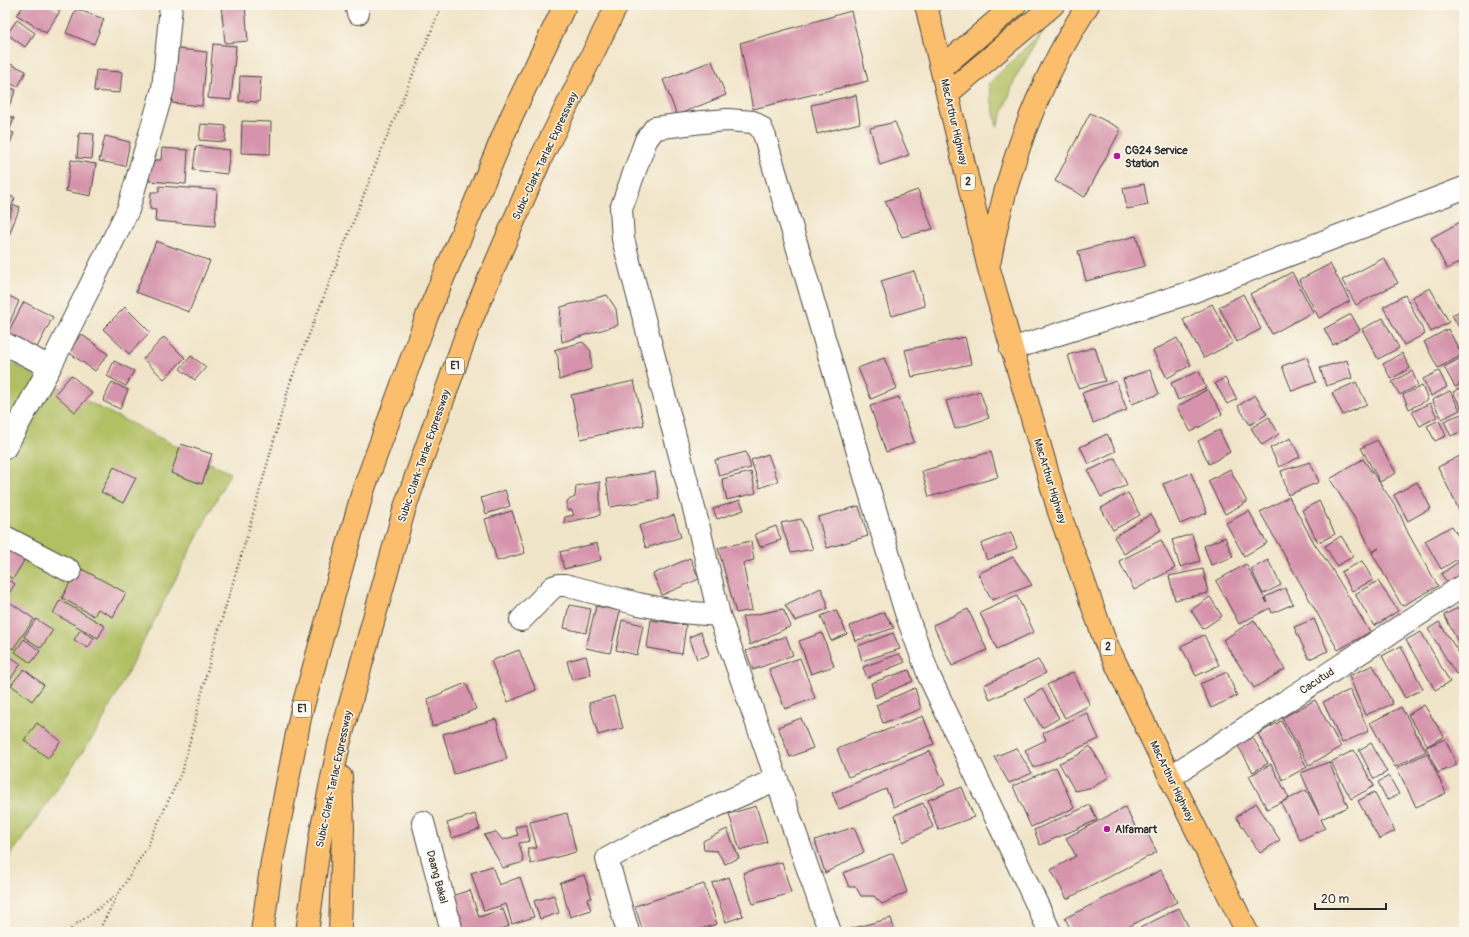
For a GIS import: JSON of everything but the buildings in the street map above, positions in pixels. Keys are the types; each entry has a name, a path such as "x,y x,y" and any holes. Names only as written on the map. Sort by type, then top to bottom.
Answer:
{"highway":[{"name":"E1","path":"262,932 272,861 301,713 363,491 427,316 512,115 565,5"},
{"name":"Subic-Clark-Tarlac Expressway","path":"307,932 321,832 339,744 405,507 471,322 541,158 617,5"},
{"name":"MacArthur Highway","path":"926,5 989,269 1059,512 1105,641 1170,777 1247,932"},
{"path":"941,68 1015,5"},
{"path":"947,94 1053,5"},
{"path":"989,269 996,226 1015,159 1026,128 1053,65 1088,5"},
{"path":"339,744 343,828 340,932"}],"street":[{"path":"5,448 50,367 128,210 163,89 171,5"},
{"path":"830,932 719,615 698,524 623,239 621,208 646,140 655,128 728,120 753,122 761,128 765,137 838,389 906,613 929,676 1050,932"},
{"path":"1011,349 1192,292 1464,188"},
{"path":"5,344 50,367"},
{"path":"5,537 70,571"},
{"path":"521,620 553,587 559,585 565,585 638,604 680,612 719,615"},
{"name":"Cacutud","path":"1170,777 1464,585"},
{"path":"628,932 607,858 649,836 777,779"},
{"name":"Daang Bakal","path":"423,822 452,932"}],"path":[{"path":"98,932 117,896 146,849 183,769 213,648 245,543 290,383 381,152 442,5"},
{"path":"68,932 75,925 117,896"}],"green space":[{"path":"1044,30 1017,75 997,127 988,84"},
{"path":"5,360 230,473 99,728 5,864"}],"place":[{"name":"CG24 Service Station","path":"1117,156"},
{"name":"Alfamart","path":"1107,829"}]}
